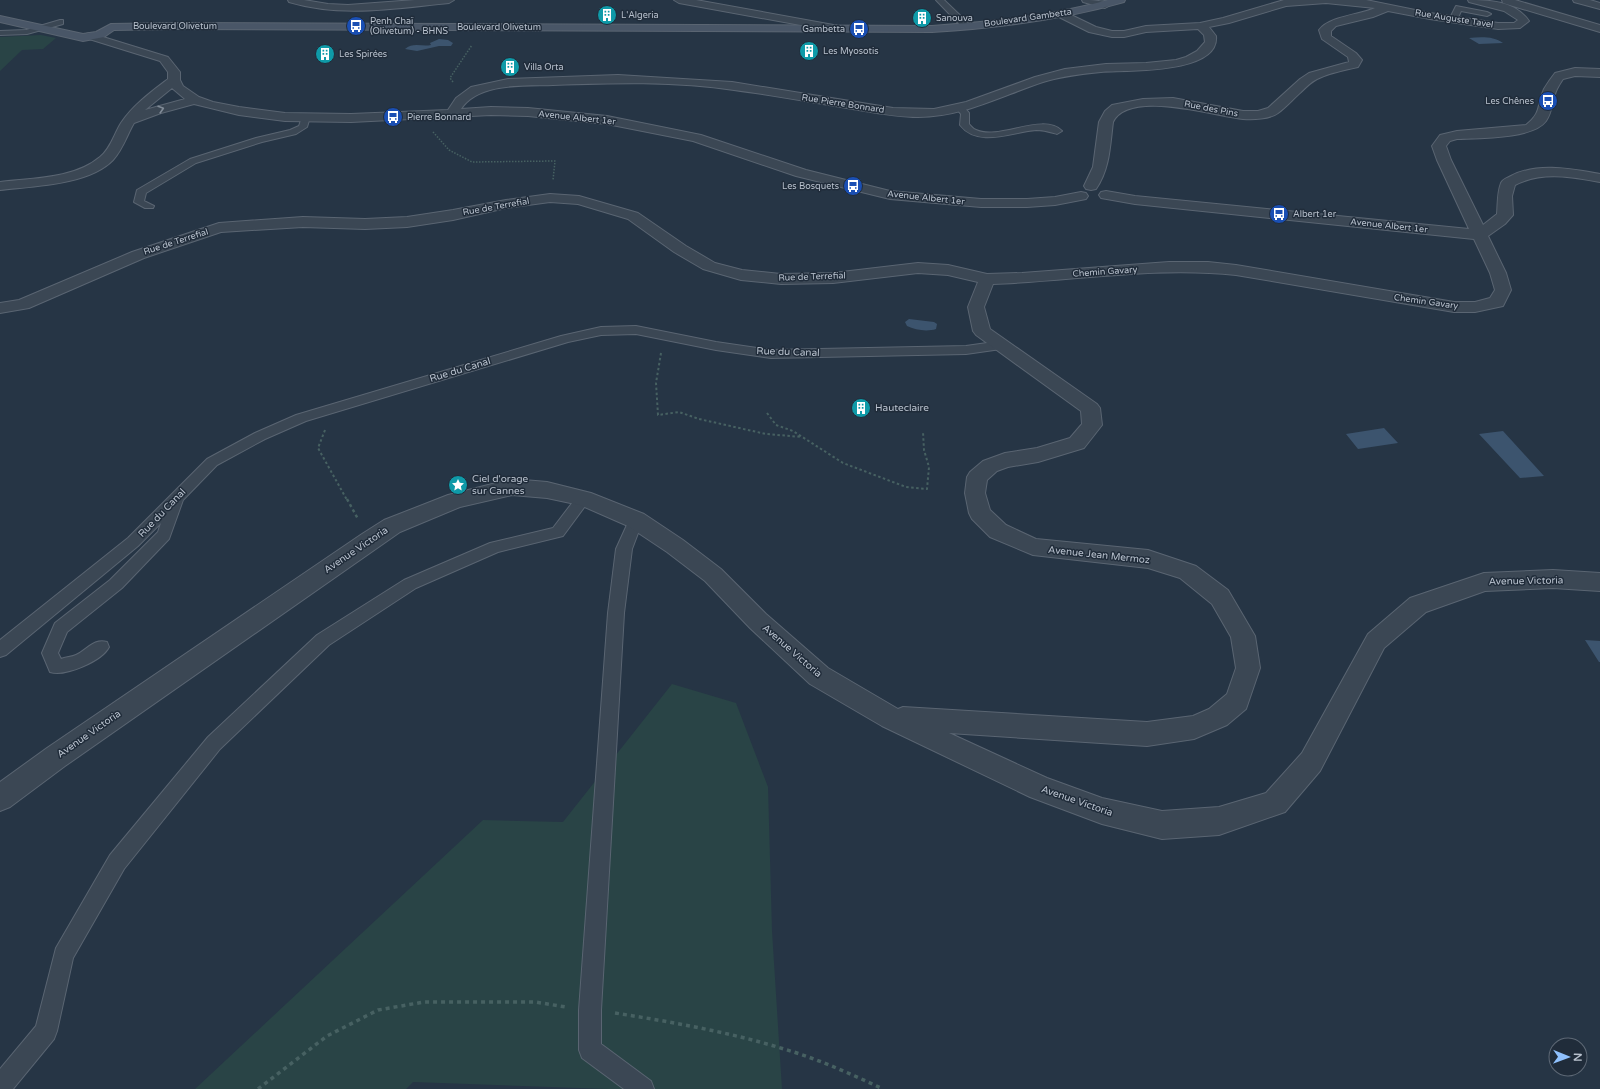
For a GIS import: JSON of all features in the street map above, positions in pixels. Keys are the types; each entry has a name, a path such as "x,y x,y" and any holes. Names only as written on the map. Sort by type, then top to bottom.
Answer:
{"main road":[{"name":"Boulevard Gambetta","path":"839,29 907,29 966,26 1063,15 1120,0"},
{"path":"0,14 70,24 69,35"},
{"path":"0,19 64,32 79,38 102,33 110,27 107,24 97,23"},
{"name":"Boulevard Olivetum","path":"110,27 188,26 839,29"}],"street":[{"path":"293,0 312,5 352,8 449,0"},
{"path":"388,5 399,0"},
{"path":"679,0 839,29"},
{"path":"709,6 728,0"},
{"path":"1087,0 1105,5"},
{"name":"Rue Auguste Tavel","path":"1063,15 1093,30 1112,34 1124,34 1155,28 1200,26 1225,21 1285,4 1326,0 1350,1 1453,20 1508,27 1516,26 1524,21 1514,12 1506,8 1473,0"},
{"path":"1502,0 1600,29"},
{"path":"1578,0 1600,6"},
{"name":"Rue des Pins","path":"1086,191 1100,167 1106,122 1110,114 1117,108 1128,105 1158,102 1190,104 1243,115 1258,115 1273,111 1304,82 1313,76 1354,64 1356,60 1352,55 1326,37 1325,30 1332,24 1368,15 1387,7"},
{"path":"763,15 770,22 771,28"},
{"name":"Rue Pierre Bonnard","path":"452,113 460,101 475,90 508,83 626,79 732,86 893,112 916,114 939,112 960,108 1034,80 1056,74 1107,68 1160,65 1189,60 1200,55 1208,48 1212,41 1211,36 1200,26"},
{"name":"Avenue Albert 1er","path":"90,36 164,59 174,72 174,80 178,88 195,100 239,111 306,117 418,116 491,111 528,112 607,120 696,138 801,173 890,195 980,203 1020,203 1055,201 1086,191 1089,199 1098,200 1106,195 1136,200 1480,235"},
{"name":"Chemin Gavary","path":"987,279 1022,278 1169,267 1208,267 1236,270 1454,307 1475,307 1497,302 1503,290 1498,273 1444,160 1439,146 1445,138 1457,135 1516,131 1530,128 1540,120 1546,108 1550,90 1559,76 1575,72 1600,73"},
{"path":"0,186 67,176 95,167 106,160 128,122 138,110 174,80"},
{"path":"128,122 156,110 195,100"},
{"path":"1480,235 1505,215 1505,196 1508,183 1518,177 1538,172 1553,172 1600,178"},
{"name":"Rue de Terrefial","path":"0,308 23,304 138,255 219,228 303,222 365,224 407,222 550,198 579,200 633,216 680,249 709,266 741,275 781,279 833,278 918,268 948,270 987,279"},
{"name":"Avenue Jean Mermoz","path":"891,718 1147,734 1194,727 1218,718 1237,701 1248,668 1243,636 1220,597 1188,572 1148,559 1033,547 998,531 980,513 975,493 978,477 990,466 1005,460 1038,455 1077,443 1092,425 1090,408 1060,385 1001,346 982,331 976,307 987,279"},
{"name":"Avenue Victoria","path":"0,798 56,757 392,526 455,500 512,487 547,490 584,498 636,520 675,546 714,575 758,621 819,676 891,718 1040,788 1102,811 1162,826 1219,821 1275,803 1311,762 1376,641 1418,606 1484,582 1553,579 1600,582"}],"lane":[{"path":"940,0 966,26"},
{"path":"1453,20 1459,8 1487,14"},
{"path":"0,34 27,32 70,24"},
{"path":"960,108 965,113 964,125 968,130 975,134 987,135 1031,129 1053,129 1057,131"},
{"path":"149,206 139,202 141,192 193,161 259,140 293,132 303,127 306,117"},
{"name":"Rue du Canal","path":"0,650 133,542 212,462 260,436 301,418 565,339 601,331 636,330 716,346 771,354 966,350 1001,346"},
{"path":"101,647 80,661 56,667 50,653 61,628 116,584 164,535 178,497"},
{"path":"0,1087 46,1031 63,955 117,862 214,743 323,640 410,584 495,547 558,532 584,498"},
{"path":"636,520 624,549 616,613 590,1010 590,1050 642,1089"}],"path":[{"path":"474,43 450,78 453,82 475,90"},
{"path":"418,116 449,150 472,162 555,161 553,181"},
{"path":"663,348 656,383 658,415 679,412 699,419 766,434 804,438"},
{"path":"767,413 776,425 793,431 844,463 906,487 927,489 929,467 924,450 923,432"},
{"path":"327,427 318,448 370,540"}],"green space":[{"path":"41,35 56,38 43,49 22,50 0,71 0,37"},
{"path":"672,684 736,703 768,787 772,931 782,1089 608,1089 413,1082 406,1089 195,1089 483,820 563,822"}],"water":[{"path":"1469,38 1491,38 1503,43 1479,44"},
{"path":"439,39 448,40 453,43 451,46 439,46 417,51 405,49 414,45 431,45 430,43"},
{"path":"909,319 934,322 937,324 936,329 925,330 907,326 905,322"},
{"path":"1384,428 1398,443 1358,449 1346,434"},
{"path":"1503,431 1544,476 1520,478 1479,434"},
{"path":"1585,640 1600,641 1600,662 1599,662"}],"place":[{"name":"L'Algeria","path":"607,15"},
{"name":"Sanouva","path":"922,18"},
{"name":"Penh Chaï (Olivetum) - BHNS","path":"356,26"},
{"name":"Gambetta","path":"859,29"},
{"name":"Les Myosotis","path":"809,51"},
{"name":"Les Spirées","path":"325,54"},
{"name":"Villa Orta","path":"510,67"},
{"name":"Les Chênes","path":"1548,101"},
{"name":"Pierre Bonnard","path":"393,117"},
{"name":"Les Bosquets","path":"853,186"},
{"name":"Albert 1er","path":"1279,214"},
{"name":"Hauteclaire","path":"861,408"},
{"name":"Ciel d'orage sur Cannes","path":"458,485"}]}
